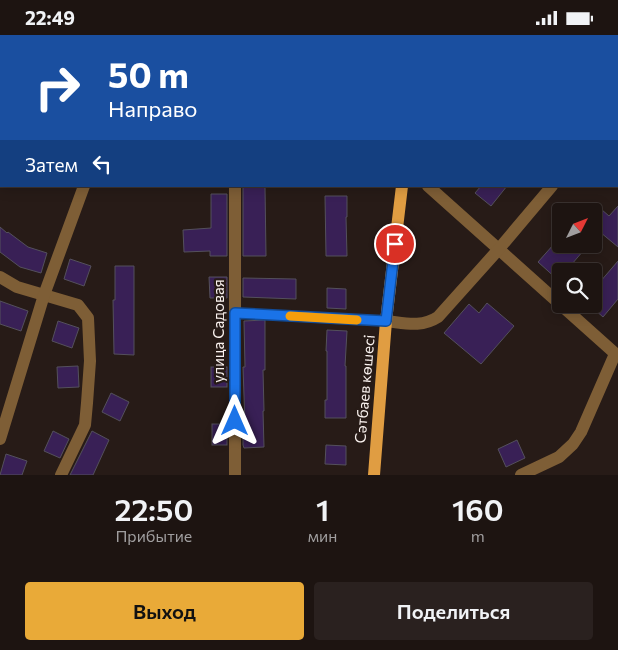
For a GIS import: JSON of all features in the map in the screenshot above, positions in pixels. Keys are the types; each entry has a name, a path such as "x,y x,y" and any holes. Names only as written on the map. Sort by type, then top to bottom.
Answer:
{"main road":[{"name":"Сәтбаев көшесі","path":"374,475 386,321 402,187"}],"street":[{"path":"0,439 44,295 84,187"},
{"name":"улица Садовая","path":"235,187 235,475"},
{"path":"429,187 617,355 574,444 559,457 521,475"},
{"path":"386,321 418,325 430,322 438,317 551,187"},
{"path":"0,277 17,287 78,305 88,318 90,361 85,425 61,475"}],"lane":[{"path":"235,313 386,321"}],"building":[{"path":"243,187 265,187 266,256 243,256"},
{"path":"480,187 506,187 491,206 475,193"},
{"path":"211,194 227,194 227,256 210,256 210,251 184,252 183,230 211,228"},
{"path":"325,196 347,196 347,256 326,256"},
{"path":"618,206 618,247 602,234 602,210 609,216"},
{"path":"0,227 28,247 47,253 41,273 20,267 0,252"},
{"path":"552,246 552,253 581,253 573,263 552,263 552,275 538,262"},
{"path":"70,259 91,266 84,286 64,279"},
{"path":"618,261 618,299 603,317 598,313 602,313 602,280"},
{"path":"115,266 134,266 134,355 114,354 113,300 115,300"},
{"path":"209,277 227,277 227,298 210,298"},
{"path":"243,278 296,279 296,299 243,297"},
{"path":"327,288 346,289 346,309 327,308"},
{"path":"0,301 28,311 21,331 0,324"},
{"path":"487,303 514,326 481,364 444,333 469,304 479,313"},
{"path":"265,320 265,370 263,370 264,447 244,448 244,321"},
{"path":"58,321 79,328 72,348 52,341"},
{"path":"327,330 347,331 345,366 346,418 325,418 325,400 327,400"},
{"path":"78,366 79,387 58,388 57,367"},
{"path":"211,367 227,367 227,387 211,387"},
{"path":"111,393 129,402 120,421 102,412"},
{"path":"212,424 227,424 227,445 212,445"},
{"path":"53,431 69,439 60,458 44,451"},
{"path":"92,431 109,440 93,475 70,475"},
{"path":"517,440 525,458 506,467 498,449"},
{"path":"326,445 346,446 346,465 325,464"},
{"path":"6,454 27,461 22,475 0,475"}],"slow traffic":[{"path":"290,316 357,320"}],"route":[{"path":"235,421 235,313 386,321 395,244"}]}
